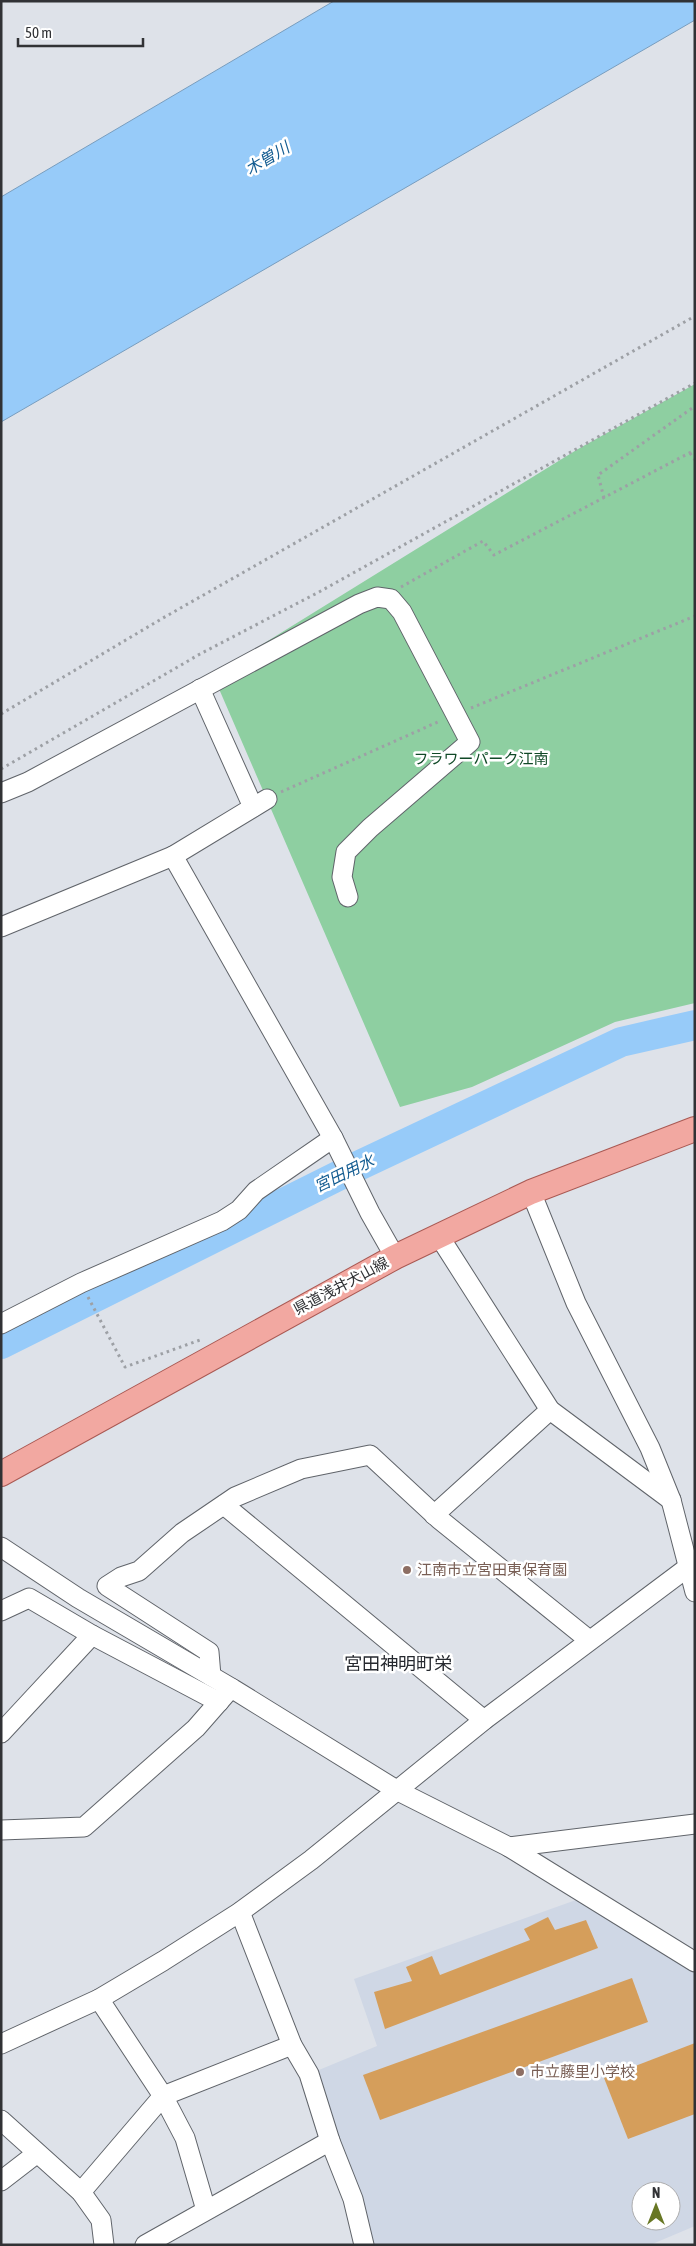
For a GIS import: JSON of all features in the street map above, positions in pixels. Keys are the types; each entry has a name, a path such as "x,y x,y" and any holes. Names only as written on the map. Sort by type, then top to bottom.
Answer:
{"main road":[{"name":"県道浅井犬山線","path":"1,1474 395,1257 531,1192 695,1129"}],"street":[{"path":"1,793 28,782 360,604 376,597 391,599 402,612 470,742 370,828 346,852 342,877 348,896"},
{"path":"1,928 173,856 260,803 200,690"},
{"path":"173,856 334,1138 370,1213 395,1257"},
{"path":"1,1324 81,1283 222,1221 239,1210 256,1191 334,1138"},
{"path":"531,1192 576,1303 650,1448 693,1565 695,1592"},
{"path":"439,1236 550,1410 670,1500"},
{"path":"434,1515 550,1410"},
{"path":"211,1676 209,1652 107,1586 121,1577 138,1571 182,1533 235,1497 301,1469 370,1455 434,1515 589,1640"},
{"path":"224,1505 484,1720"},
{"path":"1,1548 78,1598 232,1688 398,1791 509,1847 695,1962"},
{"path":"1,2044 99,1998 163,1961 240,1912 311,1860 484,1720 589,1640 693,1565"},
{"path":"1,1610 29,1598 92,1636 219,1702"},
{"path":"1,1733 92,1636"},
{"path":"1,1830 84,1827 196,1728 232,1688"},
{"path":"509,1847 695,1824"},
{"path":"240,1912 292,2045 309,2074 330,2141 353,2199 364,2245"},
{"path":"99,1998 163,2096 185,2138 206,2210"},
{"path":"81,2192 163,2096 292,2045"},
{"path":"1,2120 36,2154 81,2192 101,2220 104,2245"},
{"path":"145,2245 330,2141"},
{"path":"1,2181 36,2154"}],"path":[{"path":"1,714 163,618 695,316"},
{"path":"1,769 200,654 319,592 695,384"},
{"path":"604,498 598,474 695,406"},
{"path":"391,599 400,587 483,541 494,555 695,450"},
{"path":"690,453 695,460"},
{"path":"260,803 455,714 695,616"},
{"path":"85,1290 125,1367 204,1338"}],"shaded area":[{"path":"576,1900 695,1972 695,2226 650,2245 371,2245 314,2072 377,2046 354,1979"}],"green space":[{"name":"フラワーパーク江南","path":"695,384 695,1003 615,1022 472,1087 400,1107 213,675 578,449"}],"water":[{"name":"木曽川","path":"334,1 695,1 695,20 1,422 1,197"}],"building":[{"path":"548,1917 555,1930 586,1920 598,1948 385,2029 374,1992 412,1981 406,1967 432,1956 440,1975 530,1940 524,1929"},
{"path":"632,1978 648,2022 380,2120 363,2075"},
{"path":"695,2043 695,2114 628,2139 604,2078"}],"waterway":[{"name":"宮田用水","path":"1,1344 358,1166 621,1042 695,1025"}],"place":[{"name":"江南市立宮田東保育園","path":"407,1570"},
{"name":"市立藤里小学校","path":"520,2072"}],"district":[{"name":"宮田神明町栄","path":"398,1664"}]}
